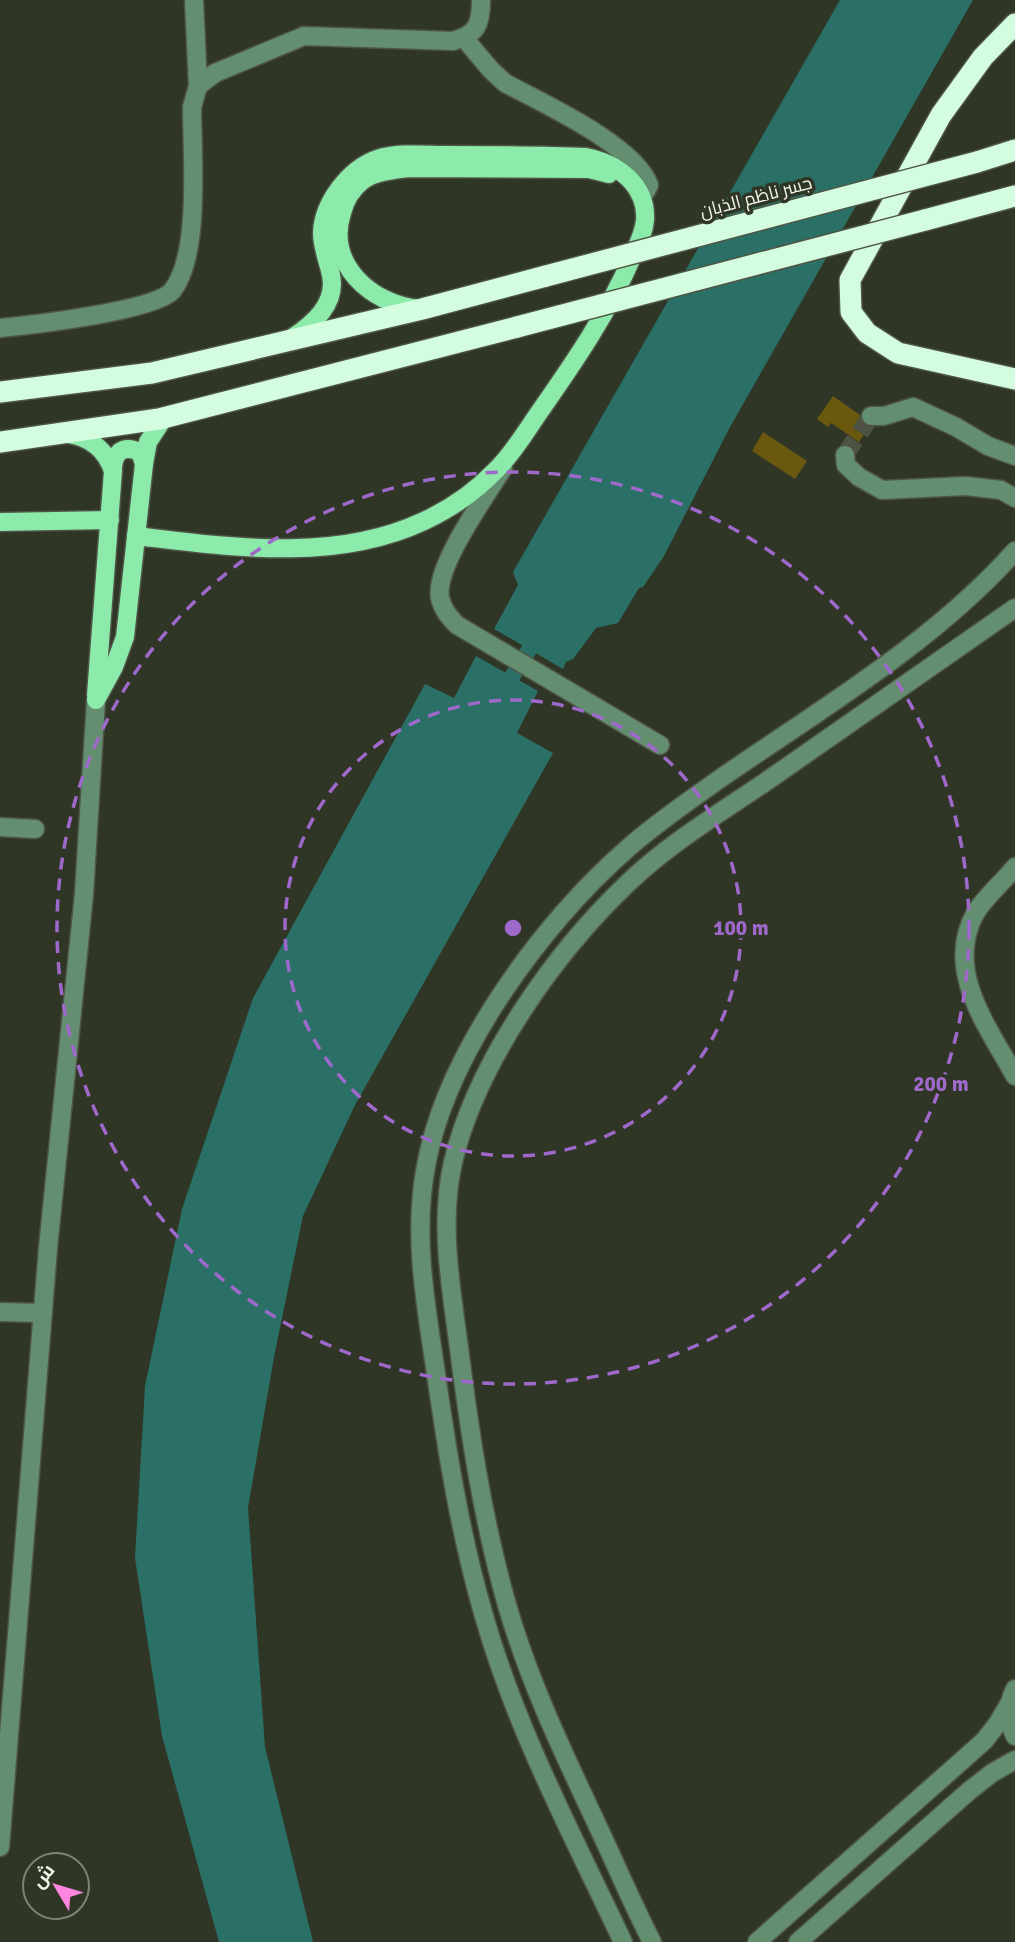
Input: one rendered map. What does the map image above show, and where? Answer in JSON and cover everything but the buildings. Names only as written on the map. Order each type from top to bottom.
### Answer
[{"type":"highway","points":[[1015,24],[984,57],[941,116],[850,280],[851,312],[867,332],[898,353],[1015,379]]},
{"type":"highway","name":"جسر ناظم الذبان","points":[[0,393],[152,373],[422,309],[1015,150]]},
{"type":"highway","points":[[0,442],[163,419],[1015,197]]},
{"type":"main road","points":[[136,536],[215,544],[325,547],[384,536],[425,521],[479,486],[510,456],[571,365],[622,280],[643,231],[645,219],[635,187],[617,168],[603,160],[586,157],[410,155],[377,159],[345,182],[325,215],[322,233],[332,278],[330,297],[321,315],[292,338]]},
{"type":"main road","points":[[422,309],[407,307],[374,294],[359,281],[340,252],[337,235],[344,206],[352,191],[363,180],[380,173],[409,168],[589,169],[635,187]]},
{"type":"main road","points":[[96,700],[114,667],[125,637],[144,464],[148,442],[163,419]]},
{"type":"main road","points":[[68,434],[90,440],[109,460],[113,471]]},
{"type":"main road","points":[[96,700],[113,461],[116,453],[123,449],[132,449],[140,452],[144,464]]},
{"type":"main road","points":[[0,522],[110,520]]},
{"type":"street","points":[[0,328],[151,304],[170,293],[184,272],[191,243],[192,107],[198,86],[194,0]]},
{"type":"street","points":[[198,86],[215,73],[304,36],[453,41],[464,38],[470,36],[480,22],[481,0]]},
{"type":"street","points":[[464,38],[505,83],[619,149],[646,176],[649,185],[646,191],[635,187]]},
{"type":"street","points":[[871,416],[884,416],[913,407],[988,446],[1015,456]]},
{"type":"street","points":[[845,455],[846,466],[882,490],[966,486],[1001,490],[1015,498]]},
{"type":"street","points":[[510,456],[450,556],[441,578],[439,596],[444,612],[457,625],[476,637],[660,746]]},
{"type":"street","points":[[624,1942],[535,1754],[484,1619],[464,1541],[447,1452],[424,1297],[419,1225],[426,1164],[441,1113],[461,1065],[489,1015],[551,926],[585,888],[628,848],[676,810],[908,647],[978,590],[1015,551]]},
{"type":"street","points":[[652,1942],[559,1744],[507,1607],[488,1528],[472,1442],[449,1269],[445,1217],[453,1166],[466,1117],[490,1067],[544,979],[575,939],[630,881],[697,829],[1015,608]]},
{"type":"street","points":[[0,1847],[43,1313],[83,894],[96,700]]},
{"type":"street","points":[[0,827],[35,829]]},
{"type":"street","points":[[1015,867],[976,912],[964,953],[965,974],[971,995],[1015,1076]]},
{"type":"street","points":[[0,1312],[43,1313]]},
{"type":"street","points":[[1012,1696],[1009,1720],[1015,1736]]},
{"type":"street","points":[[757,1942],[984,1741],[998,1723],[1012,1696]]},
{"type":"street","points":[[535,1754],[559,1744]]},
{"type":"street","points":[[797,1942],[969,1791],[1015,1760]]},
{"type":"water","points":[[840,0],[973,0],[730,427],[664,556],[643,587],[639,588],[618,623],[596,628],[563,669],[494,629],[518,585],[513,572]]},
{"type":"water","points":[[476,656],[538,691],[517,733],[553,753],[355,1105],[303,1216],[274,1357],[248,1508],[265,1747],[313,1942],[219,1942],[162,1736],[135,1558],[145,1386],[182,1209],[253,998],[425,684],[454,698]]},
{"type":"waterway","points":[[502,693],[540,632]]},
{"type":"tunnel","points":[[845,455],[871,416]]}]
